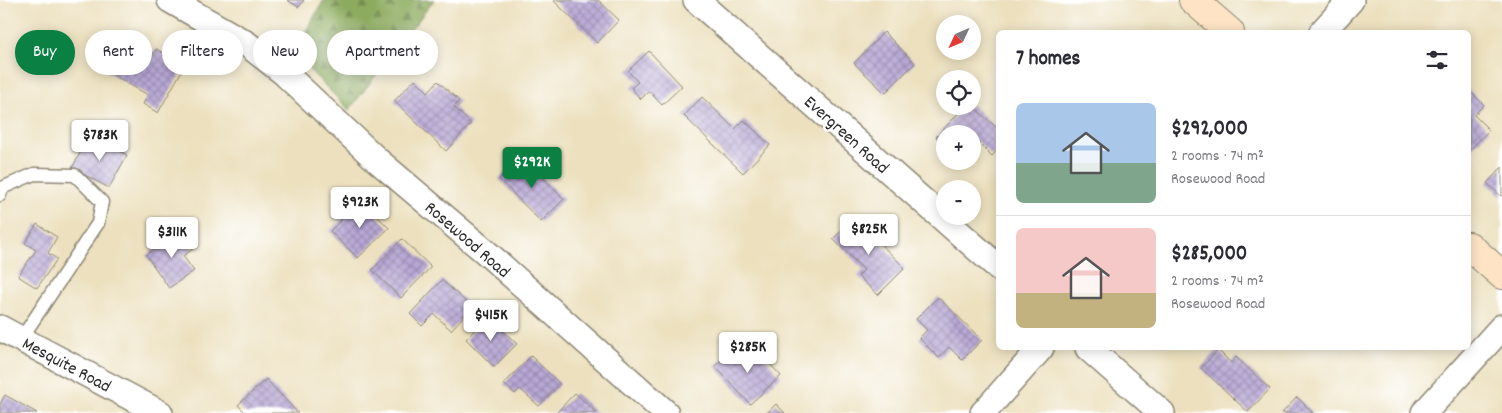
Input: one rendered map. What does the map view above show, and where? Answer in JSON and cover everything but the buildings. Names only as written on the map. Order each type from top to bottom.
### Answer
[{"type":"street","name":"Rosewood Road","points":[[170,0],[247,44],[284,73],[377,160],[488,254],[666,413]]},
{"type":"street","name":"Evergreen Road","points":[[696,0],[996,265]]},
{"type":"street","points":[[1193,0],[1228,30]]},
{"type":"street","points":[[1324,30],[1351,0]]},
{"type":"street","points":[[1471,248],[1502,275]]},
{"type":"street","points":[[1424,413],[1502,327]]},
{"type":"street","name":"Mesquite Road","points":[[10,334],[160,413]]},
{"type":"street","points":[[983,413],[1040,350]]},
{"type":"street","points":[[1090,350],[1162,413]]},
{"type":"lane","points":[[0,194],[2,188],[34,174],[75,175],[102,202],[98,224],[10,334]]},
{"type":"green space","points":[[324,0],[434,0],[411,30],[327,30],[327,75],[376,75],[349,110],[315,75],[317,75],[317,30],[306,30]]}]
